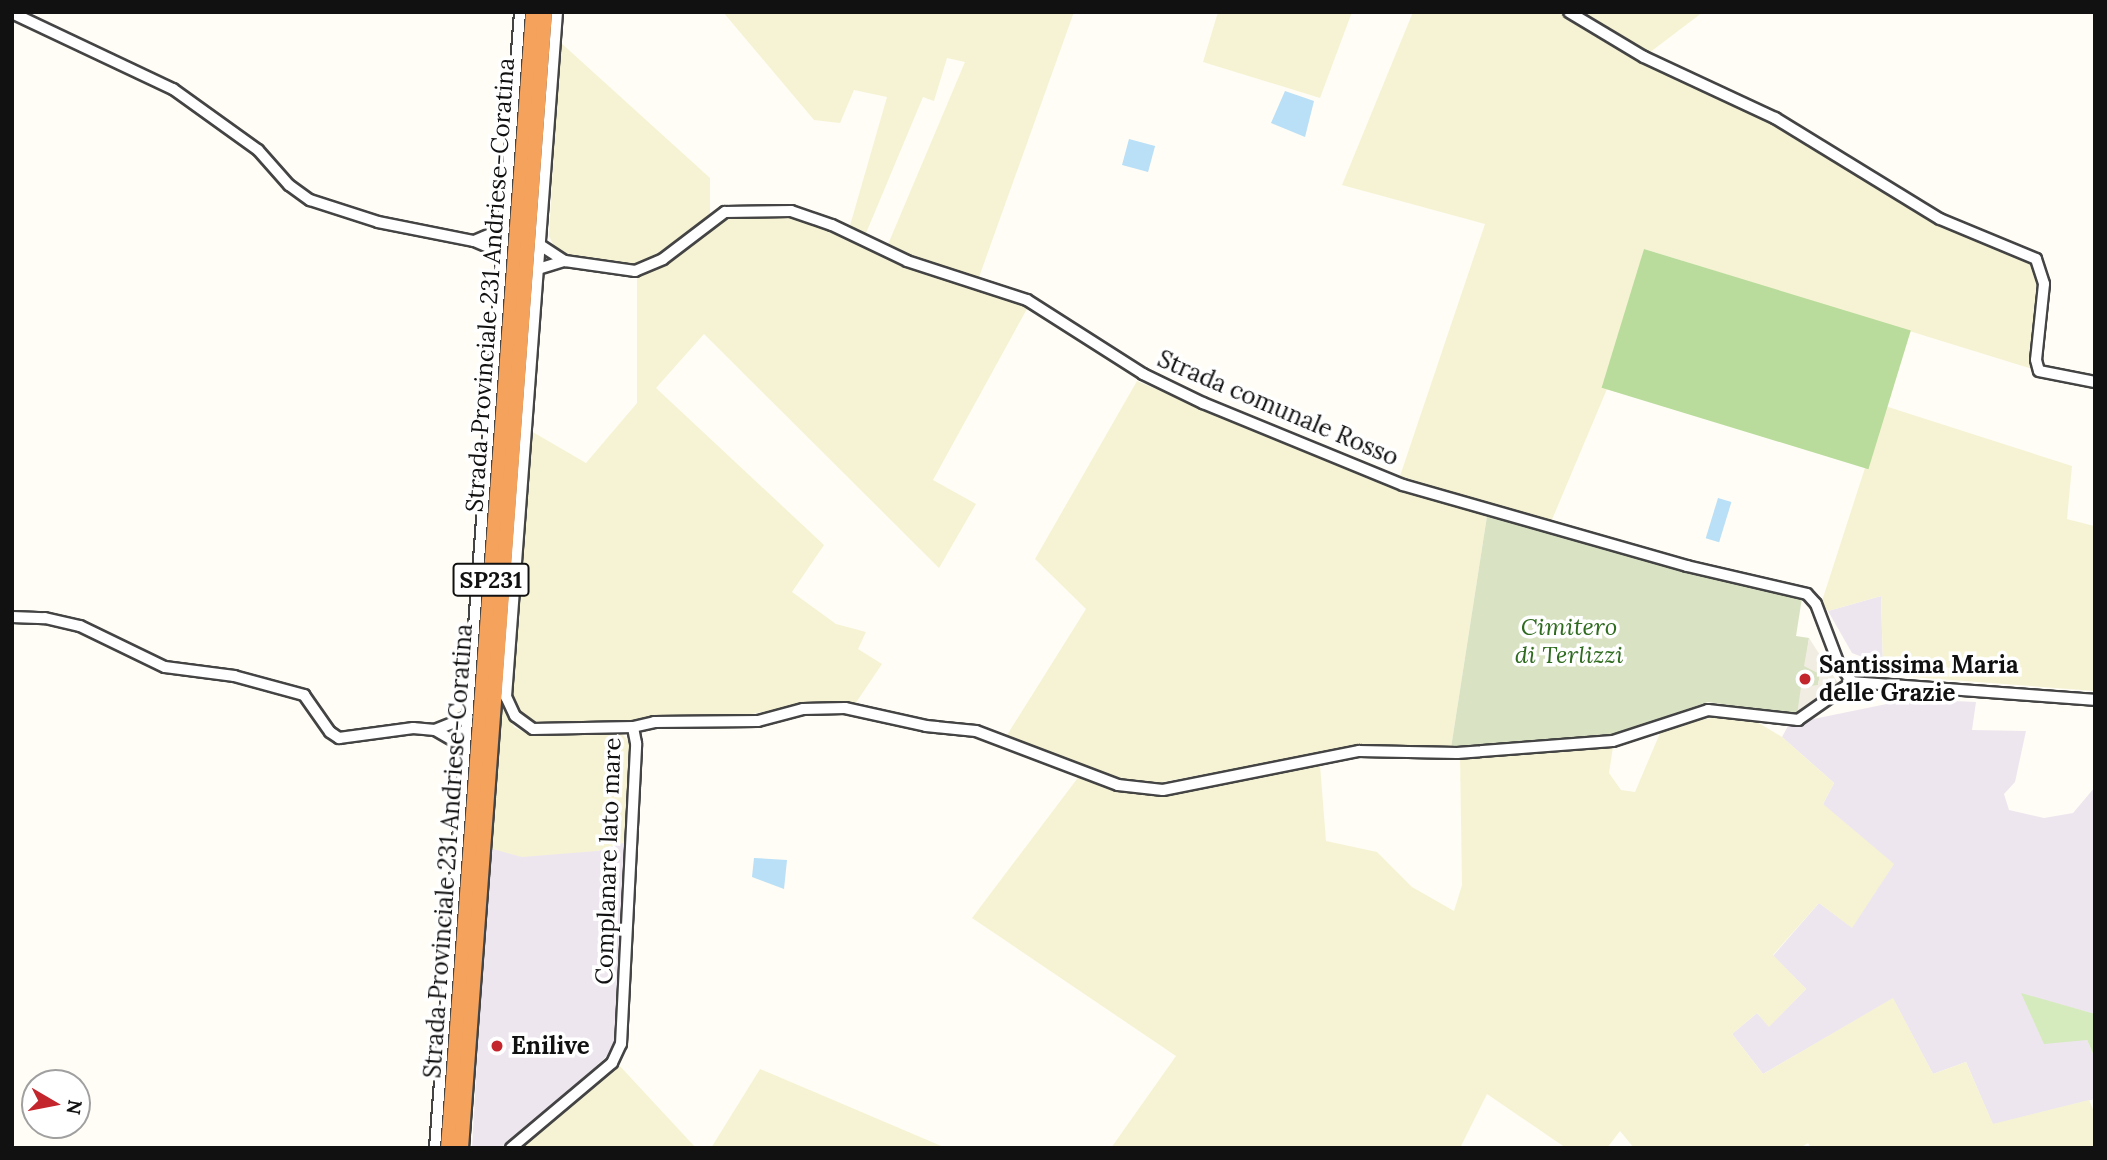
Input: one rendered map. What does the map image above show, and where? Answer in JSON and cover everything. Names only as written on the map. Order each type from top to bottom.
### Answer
[{"type":"highway","name":"Strada Provinciale 231 Andriese-Coratina","points":[[448,1148],[533,12]]},
{"type":"highway","name":"Strada Provinciale 231 Andriese-Coratina","points":[[461,1148],[545,12]]},
{"type":"street","points":[[436,1148],[520,12]]},
{"type":"street","name":"Complanare lato mare","points":[[511,1148],[612,1063],[621,1044],[634,727],[539,730],[516,718],[507,700],[558,12]]},
{"type":"street","points":[[1569,12],[1644,57],[1775,118],[1940,219],[2036,259],[2044,284],[2036,360],[2039,371],[2095,382]]},
{"type":"street","points":[[12,13],[173,89],[220,119],[310,201],[378,222],[474,241],[502,253]]},
{"type":"street","name":"Strada comunale Rosso","points":[[538,269],[565,261],[635,271],[663,259],[726,212],[791,211],[832,225],[907,261],[1027,300],[1143,374],[1203,404],[1403,485],[1687,566],[1807,594],[1816,604],[1838,663],[1853,682]]},
{"type":"street","points":[[474,241],[504,228]]},
{"type":"street","name":"Strada comunale Rosso","points":[[540,244],[565,261]]},
{"type":"street","points":[[12,617],[70,623],[173,669],[234,676],[304,695],[330,732],[339,738],[397,729],[435,730],[467,717]]},
{"type":"street","points":[[634,727],[653,722],[758,720],[803,709],[845,708],[993,735],[1118,785],[1150,790],[1359,751],[1457,753],[1612,741],[1708,710],[1788,720],[1804,717],[1853,682],[2095,700]]},
{"type":"street","points":[[435,730],[465,747]]},
{"type":"shaded area","points":[[723,12],[1074,12],[978,280],[886,249],[965,62],[947,58],[934,101],[923,97],[864,238],[849,229],[887,97],[854,90],[840,123],[814,120]]},
{"type":"shaded area","points":[[1218,12],[1352,12],[1320,98],[1203,62]]},
{"type":"shaded area","points":[[1413,12],[1703,12],[1645,56],[1775,118],[1866,176],[2042,267],[2039,371],[1644,249],[1607,389],[1551,522],[1400,476],[1485,224],[1342,185]]},
{"type":"shaded area","points":[[560,42],[710,178],[710,218],[647,260],[625,267],[566,256],[555,248],[549,236]]},
{"type":"shaded area","points":[[789,215],[857,241],[890,261],[1028,307],[933,480],[976,504],[939,568],[704,334],[656,388],[824,545],[792,592],[836,624],[866,632],[858,649],[882,664],[855,704],[787,707],[741,716],[539,726],[516,710],[511,691],[531,431],[586,463],[637,403],[637,274],[653,269],[733,216]]},
{"type":"shaded area","points":[[1137,381],[1368,479],[1487,516],[1451,748],[1363,746],[1145,785],[1112,779],[1007,735],[1086,609],[1035,559]]},
{"type":"shaded area","points":[[1885,406],[2072,466],[2067,519],[2094,526],[2095,691],[1912,677],[1883,665],[1881,596],[1828,611],[1821,604]]},
{"type":"shaded area","points":[[1881,596],[1883,665],[1852,653],[1828,611]]},
{"type":"shaded area","points":[[1809,638],[1838,683],[1797,715],[1801,687],[1818,685],[1820,674],[1804,666]]},
{"type":"shaded area","points":[[1911,699],[1976,702],[1972,730],[2026,731],[2015,782],[2004,794],[2009,810],[2044,818],[2073,813],[2095,787],[2095,1014],[2022,994],[2087,1040],[2095,1058],[2095,1099],[1993,1125],[1966,1062],[1933,1074],[1893,999],[1763,1074],[1732,1034],[1757,1013],[1769,1026],[1806,989],[1773,956],[1819,903],[1852,927],[1823,804],[1834,783],[1782,737],[1789,724]]},
{"type":"shaded area","points":[[502,700],[514,727],[531,736],[611,733],[623,735],[631,744],[625,842],[597,851],[522,857],[489,848]]},
{"type":"shaded area","points":[[1724,716],[1747,716],[1782,737],[1834,783],[1823,804],[1894,864],[1852,928],[1819,903],[1773,955],[1806,989],[1769,1027],[1757,1013],[1732,1034],[1763,1074],[1893,998],[1933,1074],[1966,1062],[1993,1124],[2089,1100],[2095,1114],[2095,1148],[1811,1148],[1808,1143],[1800,1148],[1634,1148],[1620,1131],[1607,1148],[1566,1148],[1487,1094],[1460,1148],[1111,1148],[1176,1056],[972,918],[1083,771],[1118,785],[1163,790],[1320,765],[1326,841],[1377,852],[1412,887],[1454,911],[1462,885],[1460,756],[1613,747],[1609,773],[1621,790],[1635,792],[1663,726]]},
{"type":"shaded area","points":[[625,842],[619,1033],[614,1050],[504,1148],[472,1148],[489,848],[597,851]]},
{"type":"shaded area","points":[[618,1064],[696,1148],[522,1148]]},
{"type":"shaded area","points":[[760,1069],[812,1091],[946,1148],[711,1148]]},
{"type":"green space","points":[[1644,249],[1911,331],[1868,469],[1602,388]]},
{"type":"green space","name":"Cimitero di Terlizzi","points":[[1487,516],[1802,598],[1796,636],[1809,638],[1805,666],[1820,674],[1818,685],[1797,715],[1708,702],[1607,736],[1451,748]]},
{"type":"green space","points":[[2021,993],[2095,1014],[2095,1058],[2087,1040],[2044,1044]]},
{"type":"water","points":[[1285,91],[1314,101],[1305,137],[1271,123]]},
{"type":"water","points":[[1129,139],[1155,146],[1148,172],[1122,165]]},
{"type":"water","points":[[1718,498],[1731,502],[1719,542],[1706,538]]},
{"type":"water","points":[[754,858],[787,860],[784,889],[752,877]]},
{"type":"place","name":"Santissima Maria delle Grazie","points":[[1805,679]]},
{"type":"place","name":"Enilive","points":[[497,1046]]}]
